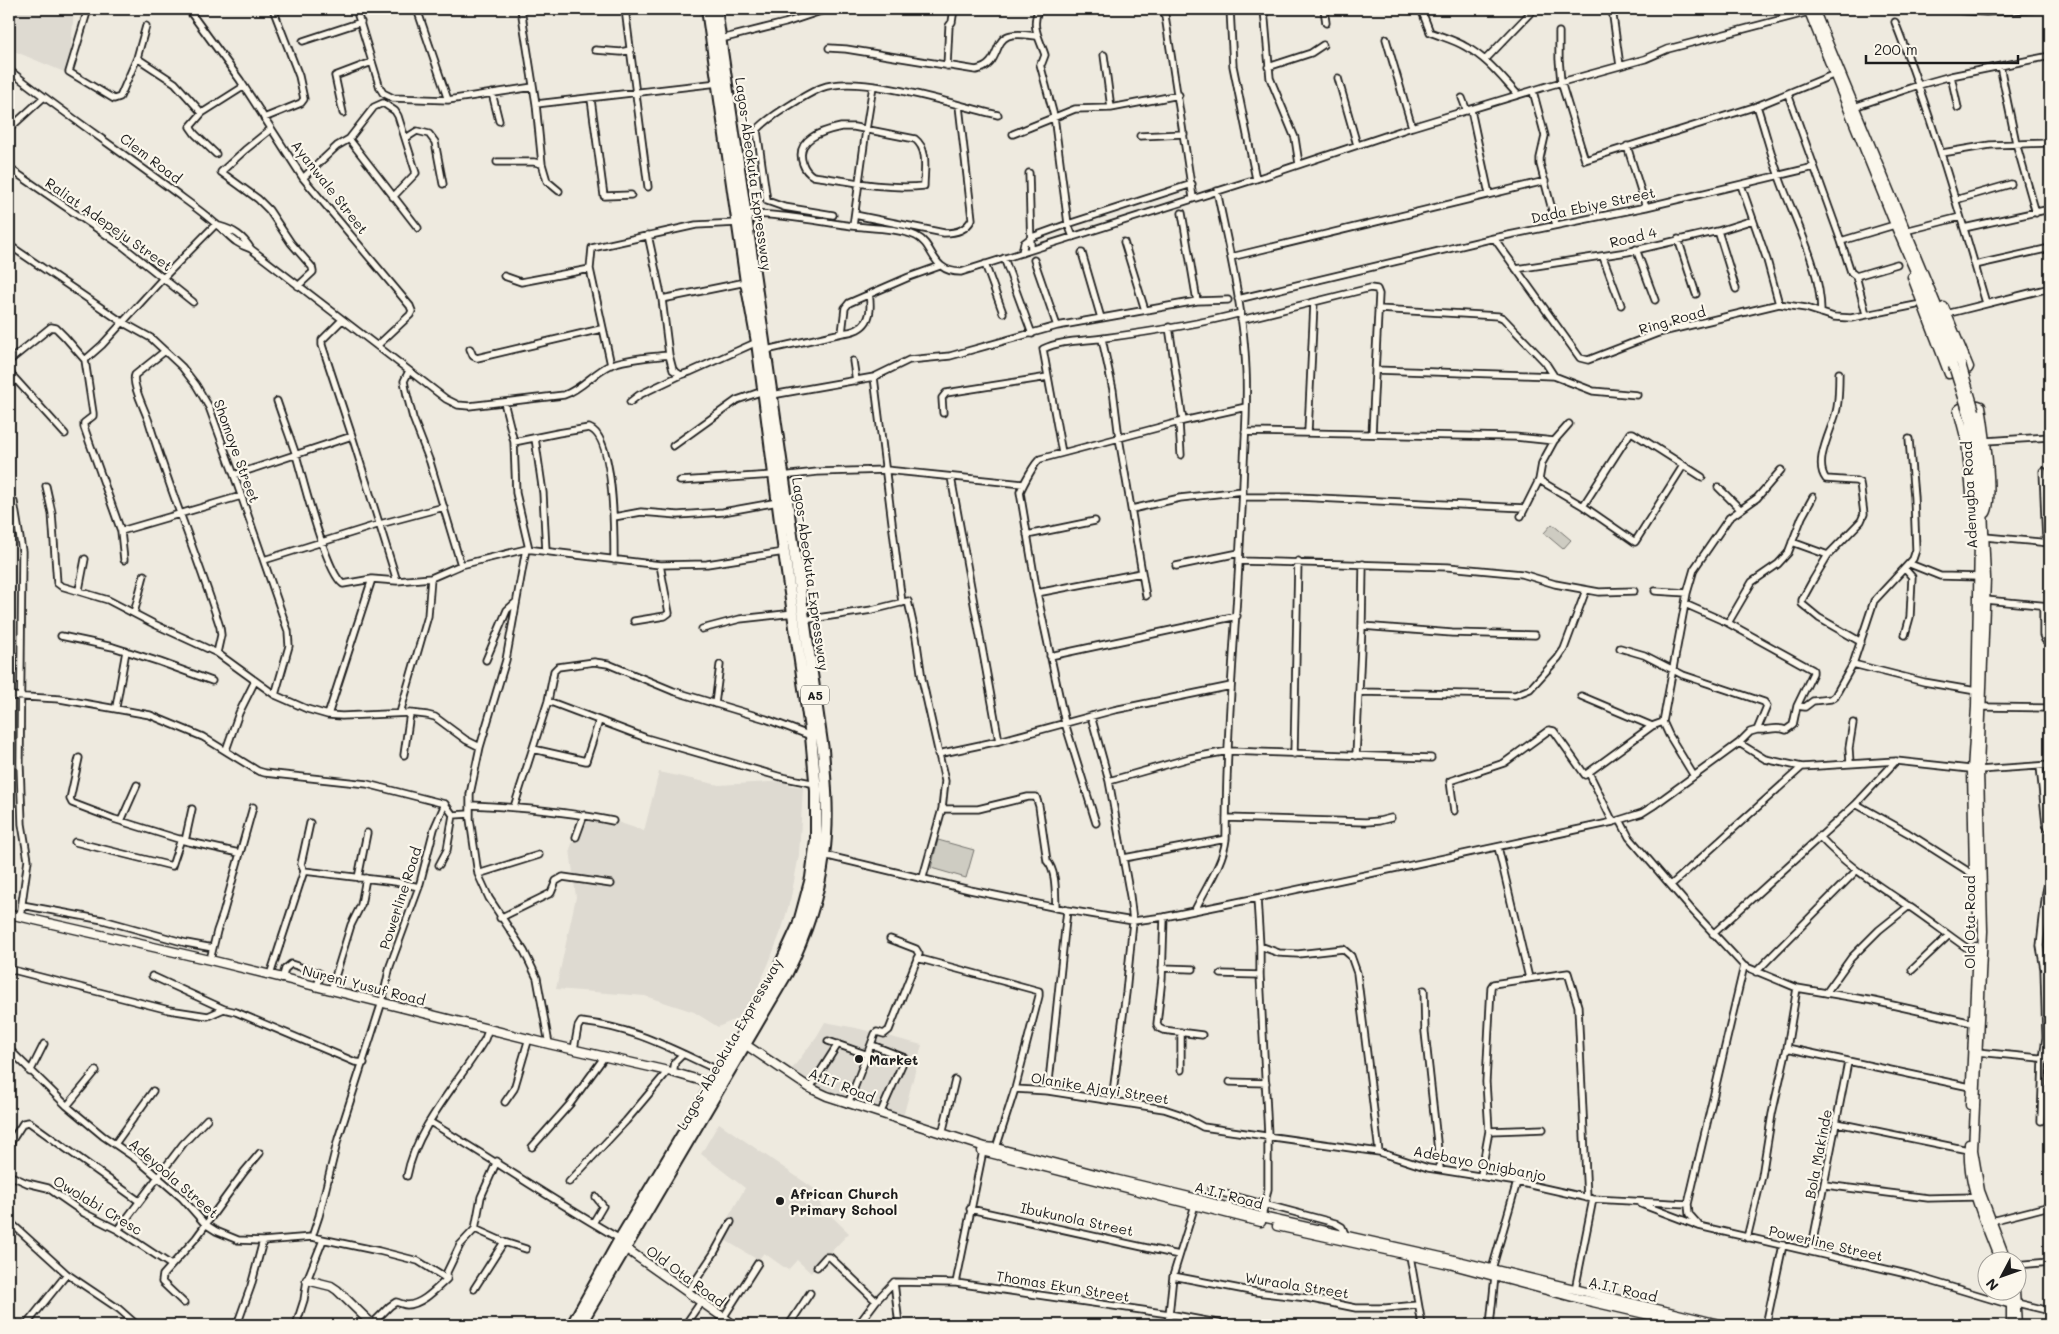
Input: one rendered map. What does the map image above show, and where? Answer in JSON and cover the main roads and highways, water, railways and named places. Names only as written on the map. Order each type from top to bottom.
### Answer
[{"type":"highway","name":"Lagos-Abeokuta Expressway","points":[[572,1325],[745,1047],[793,962],[805,932],[824,855],[826,809],[823,750],[778,475],[767,393],[746,282],[707,9]]},
{"type":"highway","name":"Lagos-Abeokuta Expressway","points":[[716,9],[766,350],[767,393]]},
{"type":"highway","name":"Lagos-Abeokuta Expressway","points":[[580,1325],[622,1243],[720,1070],[768,992],[798,926],[806,900],[814,858],[816,784],[811,736],[784,552],[778,502],[778,475]]},
{"type":"place","name":"Market","points":[[859,1059]]},
{"type":"place","name":"African Church Primary School","points":[[780,1201]]}]
